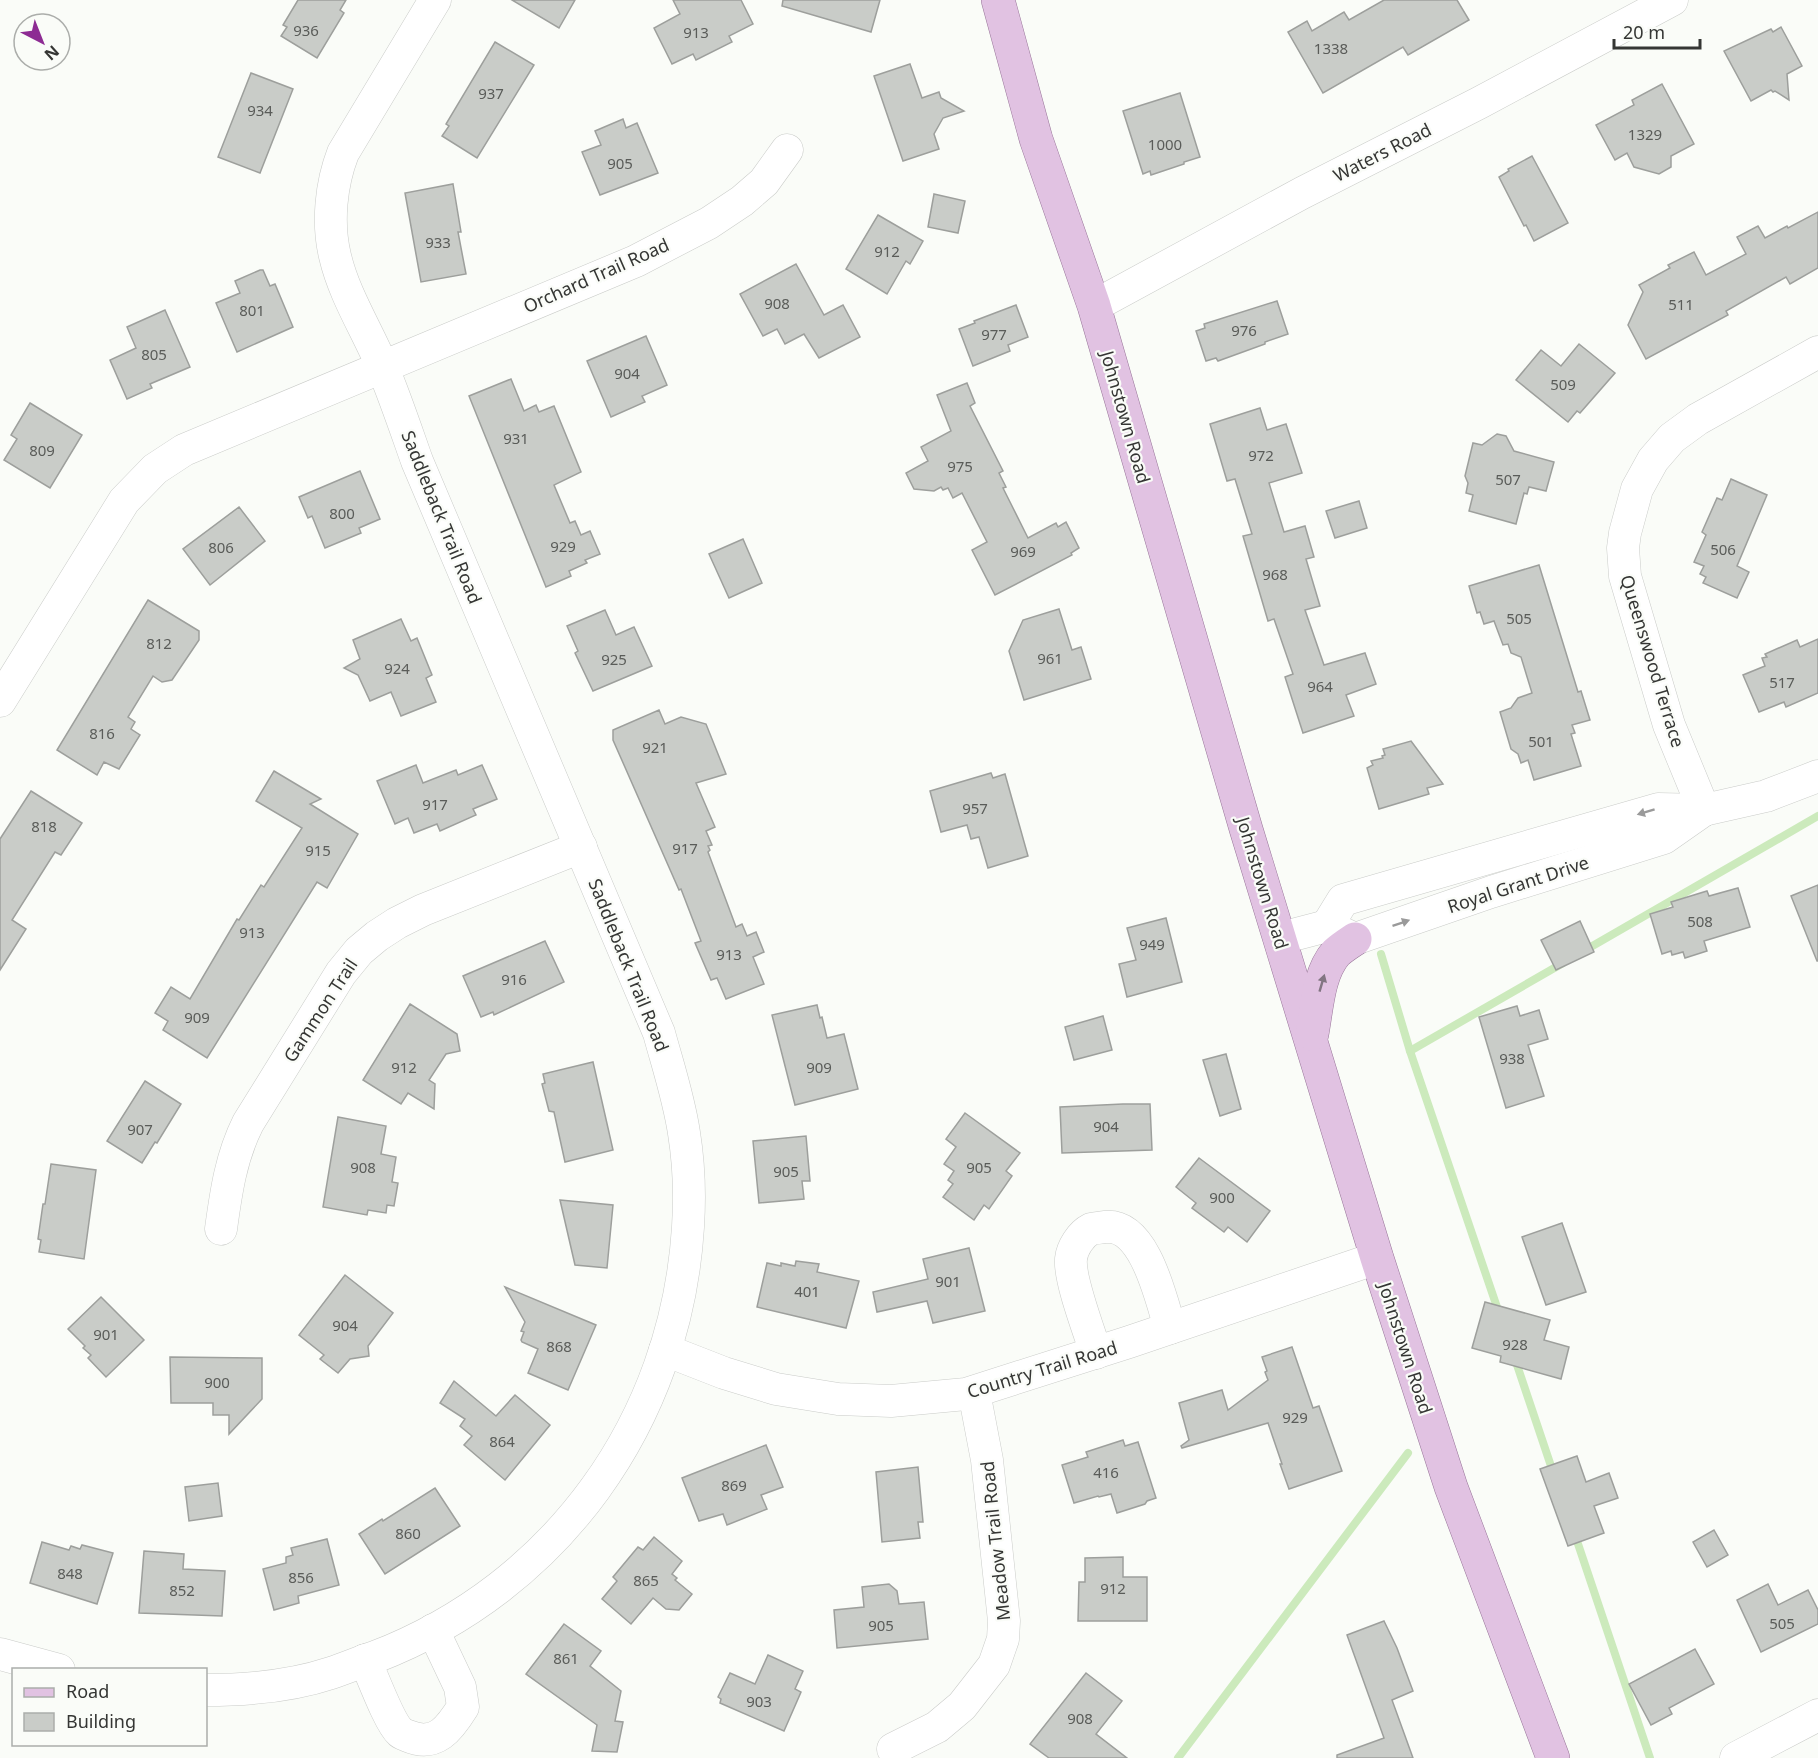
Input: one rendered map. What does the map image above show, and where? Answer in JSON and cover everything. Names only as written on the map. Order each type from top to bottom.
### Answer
[{"type":"main road","name":"Johnstown Road","points":[[998,0],[1036,139],[1094,306],[1246,829],[1377,1258],[1451,1487],[1553,1758]]},
{"type":"main road","points":[[1311,1039],[1321,984],[1336,953],[1341,932]]},
{"type":"street","name":"Saddleback Trail Road","points":[[207,1690],[279,1685],[329,1674],[401,1647],[462,1615],[487,1598],[527,1565],[597,1488],[628,1438],[651,1391],[676,1317],[688,1227],[689,1181],[684,1132],[659,1033],[417,461],[382,366],[335,256],[330,219],[338,166],[343,153],[435,0]]},
{"type":"street","name":"Waters Road","points":[[1094,306],[1302,193],[1479,103],[1672,0]]},
{"type":"street","name":"Orchard Trail Road","points":[[382,366],[636,261],[710,223],[764,182],[787,150]]},
{"type":"street","name":"Queenswood Terrace","points":[[1704,810],[1669,725],[1625,576],[1623,548],[1625,533],[1637,489],[1653,460],[1672,438],[1698,419],[1818,352]]},
{"type":"street","points":[[0,700],[124,501],[155,469],[184,450],[382,366]]},
{"type":"street","name":"Royal Grant Drive","points":[[1281,938],[1341,932],[1491,892],[1664,838],[1704,810],[1767,796],[1818,776]]},
{"type":"street","name":"Gammon Trail","points":[[221,1229],[228,1181],[238,1144],[248,1123],[341,973],[359,951],[387,929],[423,910],[580,847]]},
{"type":"street","points":[[1096,1353],[1074,1282],[1071,1258],[1080,1238],[1092,1229],[1111,1227],[1127,1232],[1141,1250],[1155,1280],[1170,1328]]},
{"type":"street","name":"Country Trail Road","points":[[665,1350],[724,1373],[776,1389],[838,1399],[891,1401],[966,1394],[1096,1353],[1377,1258]]},
{"type":"street","name":"Meadow Trail Road","points":[[893,1749],[937,1727],[962,1706],[994,1665],[1003,1639],[1004,1621],[987,1460],[974,1392]]},
{"type":"street","points":[[366,1660],[385,1707],[400,1732],[418,1740],[437,1738],[452,1725],[463,1707],[460,1688],[433,1630]]},
{"type":"street","points":[[0,1654],[52,1668]]},
{"type":"street","points":[[1736,1758],[1818,1715]]},
{"type":"building","points":[[298,0],[346,0],[340,10],[344,13],[317,58],[281,36],[287,27],[283,25]]},
{"type":"building","points":[[512,0],[575,0],[559,28]]},
{"type":"building","points":[[673,0],[741,0],[753,24],[729,36],[732,42],[696,60],[693,54],[672,64],[654,28],[680,14]]},
{"type":"building","points":[[783,0],[880,0],[871,32],[782,6]]},
{"type":"building","points":[[1384,0],[1457,0],[1469,20],[1408,55],[1403,47],[1323,93],[1288,32],[1307,21],[1312,31],[1344,12],[1349,20]]},
{"type":"building","points":[[1781,27],[1802,66],[1787,74],[1789,100],[1771,90],[1751,101],[1724,51],[1771,29],[1773,32]]},
{"type":"building","points":[[495,42],[534,65],[477,158],[442,136],[449,126],[446,124]]},
{"type":"building","points":[[910,64],[922,98],[939,92],[941,98],[964,111],[943,118],[934,134],[939,149],[903,161],[874,76]]},
{"type":"building","points":[[251,73],[293,89],[260,173],[218,157]]},
{"type":"building","points":[[1662,84],[1694,144],[1671,156],[1671,167],[1659,174],[1634,167],[1627,153],[1615,160],[1596,125],[1634,105],[1632,100]]},
{"type":"building","points":[[1180,93],[1200,157],[1151,175],[1150,171],[1143,174],[1123,111]]},
{"type":"building","points":[[623,119],[626,128],[637,123],[658,173],[600,195],[582,152],[601,145],[595,131]]},
{"type":"building","points":[[1532,156],[1568,223],[1534,241],[1499,177],[1509,171],[1508,169]]},
{"type":"building","points":[[453,184],[461,232],[458,232],[466,274],[421,282],[405,193]]},
{"type":"building","points":[[934,194],[965,201],[958,233],[928,227]]},
{"type":"building","points":[[1818,212],[1818,268],[1790,284],[1786,277],[1726,311],[1728,315],[1646,359],[1628,325],[1643,292],[1639,285],[1670,268],[1668,265],[1694,252],[1706,275],[1746,254],[1737,237],[1758,226],[1765,238]]},
{"type":"building","points":[[878,215],[923,241],[910,264],[906,261],[887,294],[846,269]]},
{"type":"building","points":[[796,264],[824,315],[843,305],[860,337],[819,358],[804,334],[785,344],[777,329],[763,336],[740,294]]},
{"type":"building","points":[[263,270],[270,286],[275,284],[293,327],[237,352],[216,303],[240,293],[235,281]]},
{"type":"building","points":[[1277,301],[1288,334],[1218,361],[1216,358],[1206,361],[1196,331],[1205,328],[1204,324]]},
{"type":"building","points":[[1016,305],[1028,337],[1008,345],[1010,351],[973,366],[959,329]]},
{"type":"building","points":[[165,310],[190,367],[150,384],[152,388],[127,399],[110,360],[136,348],[127,327]]},
{"type":"building","points":[[646,336],[667,385],[642,396],[645,402],[611,417],[587,361]]},
{"type":"building","points":[[1579,344],[1615,373],[1580,413],[1577,411],[1568,422],[1516,380],[1541,350],[1561,366]]},
{"type":"building","points":[[511,379],[524,411],[536,405],[539,412],[554,406],[581,472],[554,485],[570,523],[575,521],[581,535],[590,531],[600,554],[585,560],[587,563],[569,571],[571,576],[546,587],[469,396]]},
{"type":"building","points":[[967,383],[975,403],[970,406],[1003,471],[999,473],[1006,487],[1003,488],[1028,538],[1056,523],[1058,527],[1066,522],[1079,548],[1071,553],[1072,555],[995,595],[972,550],[987,542],[962,493],[953,498],[948,488],[943,490],[941,487],[934,491],[914,489],[906,473],[928,461],[921,447],[951,431],[937,395]]},
{"type":"building","points":[[30,403],[82,435],[50,488],[4,460],[17,439],[11,435]]},
{"type":"building","points":[[1260,408],[1267,430],[1286,424],[1302,473],[1269,483],[1284,532],[1305,526],[1314,557],[1306,559],[1320,606],[1305,610],[1324,665],[1365,653],[1376,684],[1346,695],[1354,716],[1303,733],[1285,677],[1293,674],[1274,619],[1268,621],[1243,536],[1252,534],[1235,479],[1227,481],[1210,424]]},
{"type":"building","points":[[1497,434],[1506,436],[1514,451],[1554,462],[1546,491],[1529,487],[1527,494],[1524,493],[1516,524],[1469,511],[1473,495],[1466,493],[1468,483],[1465,476],[1473,443],[1482,445]]},
{"type":"building","points":[[360,471],[380,519],[359,528],[361,533],[325,548],[312,516],[308,518],[299,497]]},
{"type":"building","points":[[1731,479],[1767,495],[1737,566],[1749,572],[1737,598],[1703,583],[1706,577],[1700,574],[1704,566],[1694,562],[1706,535],[1702,532],[1717,498],[1722,500]]},
{"type":"building","points":[[1359,501],[1367,528],[1335,538],[1326,511]]},
{"type":"building","points":[[239,507],[265,541],[210,585],[183,549]]},
{"type":"building","points":[[743,539],[762,583],[729,598],[709,554]]},
{"type":"building","points":[[1539,565],[1578,692],[1581,691],[1590,720],[1572,725],[1575,733],[1571,734],[1581,766],[1534,780],[1528,760],[1521,763],[1518,754],[1511,749],[1500,712],[1511,708],[1518,698],[1532,693],[1521,657],[1511,653],[1508,644],[1503,645],[1494,621],[1484,624],[1480,612],[1477,613],[1469,586]]},
{"type":"building","points":[[148,600],[199,631],[199,640],[172,680],[162,682],[153,676],[128,717],[135,722],[131,729],[140,735],[119,769],[104,762],[97,775],[57,750]]},
{"type":"building","points":[[1059,609],[1072,650],[1081,647],[1091,679],[1024,700],[1009,651],[1023,620]]},
{"type":"building","points":[[605,610],[616,635],[634,627],[652,666],[593,691],[575,653],[578,651],[567,626]]},
{"type":"building","points":[[401,619],[411,641],[417,638],[432,675],[426,678],[436,702],[401,716],[391,692],[370,701],[358,675],[344,668],[360,659],[353,640]]},
{"type":"building","points":[[1818,639],[1818,693],[1786,707],[1784,702],[1759,712],[1743,675],[1765,666],[1762,658],[1767,657],[1765,654],[1797,640],[1800,647]]},
{"type":"building","points":[[659,710],[665,724],[681,717],[706,724],[726,774],[696,783],[715,827],[706,831],[712,845],[708,846],[710,850],[708,852],[736,927],[742,924],[747,936],[756,932],[764,952],[753,957],[764,984],[726,999],[717,978],[711,980],[695,943],[701,941],[681,889],[679,890],[613,740],[613,730]]},
{"type":"building","points":[[1411,741],[1443,784],[1427,788],[1429,794],[1379,809],[1367,768],[1373,765],[1371,761],[1383,758],[1382,756],[1385,755],[1383,749]]},
{"type":"building","points":[[416,765],[423,783],[456,770],[458,775],[482,765],[497,799],[473,809],[476,815],[440,831],[437,824],[414,833],[408,818],[395,824],[377,781]]},
{"type":"building","points":[[274,771],[321,799],[310,804],[358,834],[327,888],[317,882],[207,1058],[163,1030],[168,1021],[155,1013],[171,987],[190,999],[237,919],[239,920],[261,885],[264,887],[302,828],[256,801]]},
{"type":"building","points":[[991,773],[993,778],[1005,774],[1028,856],[988,868],[979,837],[971,839],[967,825],[941,832],[930,791]]},
{"type":"building","points":[[31,791],[82,823],[61,855],[55,852],[12,920],[26,929],[0,970],[0,839]]},
{"type":"building","points":[[1818,885],[1818,961],[1817,961],[1791,896]]},
{"type":"building","points":[[1738,888],[1750,927],[1704,941],[1707,951],[1685,958],[1683,952],[1672,955],[1671,951],[1662,954],[1650,914],[1673,907],[1671,902],[1707,891],[1709,896]]},
{"type":"building","points":[[1166,918],[1182,982],[1127,997],[1119,964],[1136,960],[1127,928]]},
{"type":"building","points":[[1580,921],[1594,952],[1556,970],[1541,940]]},
{"type":"building","points":[[545,941],[564,982],[494,1015],[493,1012],[481,1017],[463,976]]},
{"type":"building","points":[[410,1004],[457,1034],[460,1051],[446,1054],[429,1080],[435,1084],[434,1109],[408,1093],[401,1104],[363,1080]]},
{"type":"building","points":[[817,1005],[827,1038],[844,1034],[858,1089],[795,1105],[772,1015]]},
{"type":"building","points":[[1517,1006],[1520,1016],[1539,1010],[1548,1039],[1528,1045],[1544,1096],[1506,1108],[1479,1017]]},
{"type":"building","points":[[1103,1016],[1112,1050],[1074,1060],[1065,1027]]},
{"type":"building","points":[[1226,1054],[1241,1109],[1220,1116],[1203,1060]]},
{"type":"building","points":[[593,1062],[613,1150],[565,1162],[554,1112],[549,1111],[542,1084],[545,1083],[543,1074]]},
{"type":"building","points":[[145,1081],[181,1104],[142,1163],[107,1141]]},
{"type":"building","points":[[1150,1104],[1152,1150],[1062,1153],[1060,1107]]},
{"type":"building","points":[[965,1113],[1020,1153],[1006,1171],[1012,1176],[989,1209],[984,1205],[974,1220],[943,1197],[953,1184],[948,1180],[954,1171],[944,1164],[956,1147],[946,1139]]},
{"type":"building","points":[[338,1117],[386,1126],[381,1154],[396,1157],[392,1182],[398,1183],[394,1206],[387,1205],[386,1213],[368,1210],[367,1215],[323,1207]]},
{"type":"building","points":[[806,1136],[810,1181],[802,1181],[804,1199],[759,1203],[753,1141]]},
{"type":"building","points":[[1199,1158],[1270,1211],[1247,1242],[1228,1227],[1224,1232],[1192,1208],[1196,1203],[1176,1187]]},
{"type":"building","points":[[51,1164],[96,1170],[84,1259],[39,1252],[41,1240],[38,1239]]},
{"type":"building","points":[[560,1200],[613,1205],[607,1268],[575,1265]]},
{"type":"building","points":[[1562,1223],[1586,1292],[1546,1305],[1522,1237]]},
{"type":"building","points":[[969,1248],[985,1311],[933,1323],[927,1301],[877,1312],[873,1292],[928,1279],[923,1259]]},
{"type":"building","points":[[796,1261],[819,1264],[817,1272],[859,1281],[846,1328],[757,1307],[767,1263],[795,1266]]},
{"type":"building","points":[[345,1275],[393,1313],[368,1346],[369,1356],[350,1359],[338,1373],[320,1359],[324,1355],[299,1335]]},
{"type":"building","points":[[505,1287],[596,1325],[568,1390],[528,1373],[538,1349],[522,1342],[524,1332],[521,1331],[525,1322]]},
{"type":"building","points":[[101,1297],[144,1340],[106,1377],[88,1358],[91,1355],[83,1348],[85,1346],[68,1329]]},
{"type":"building","points":[[1485,1302],[1550,1320],[1544,1340],[1569,1347],[1561,1379],[1500,1362],[1501,1356],[1472,1348]]},
{"type":"building","points":[[1292,1347],[1313,1408],[1319,1406],[1342,1471],[1289,1489],[1268,1423],[1182,1448],[1181,1446],[1189,1440],[1179,1403],[1222,1390],[1228,1410],[1268,1380],[1262,1357]]},
{"type":"building","points":[[170,1357],[262,1358],[262,1399],[229,1434],[229,1415],[213,1415],[213,1403],[171,1403]]},
{"type":"building","points":[[454,1381],[496,1416],[515,1395],[550,1425],[505,1480],[464,1445],[472,1436],[460,1426],[465,1419],[440,1403]]},
{"type":"building","points":[[1123,1440],[1125,1446],[1138,1442],[1156,1498],[1117,1513],[1111,1494],[1074,1503],[1062,1465],[1088,1457],[1086,1452]]},
{"type":"building","points":[[766,1445],[783,1487],[761,1495],[767,1509],[727,1525],[723,1514],[699,1521],[682,1478]]},
{"type":"building","points":[[1577,1456],[1586,1482],[1609,1473],[1618,1498],[1594,1506],[1604,1533],[1568,1546],[1540,1469]]},
{"type":"building","points":[[918,1467],[923,1522],[918,1522],[920,1538],[882,1542],[876,1472]]},
{"type":"building","points":[[218,1483],[222,1516],[189,1521],[185,1487]]},
{"type":"building","points":[[435,1488],[460,1526],[385,1574],[359,1534]]},
{"type":"building","points":[[1714,1530],[1728,1555],[1707,1567],[1693,1542]]},
{"type":"building","points":[[654,1537],[682,1561],[672,1574],[677,1578],[675,1580],[692,1594],[679,1610],[666,1609],[653,1598],[631,1624],[602,1599],[617,1581],[613,1577],[638,1547],[643,1550]]},
{"type":"building","points":[[327,1539],[339,1585],[298,1596],[299,1603],[274,1610],[263,1569],[286,1563],[286,1557],[293,1555],[291,1548]]},
{"type":"building","points":[[42,1542],[69,1550],[71,1546],[80,1549],[82,1545],[113,1553],[97,1604],[30,1583]]},
{"type":"building","points":[[144,1551],[184,1554],[183,1569],[225,1571],[222,1616],[139,1613]]},
{"type":"building","points":[[1123,1557],[1123,1577],[1147,1577],[1147,1621],[1078,1621],[1079,1582],[1085,1582],[1085,1558]]},
{"type":"building","points":[[889,1584],[897,1591],[899,1604],[924,1602],[928,1639],[837,1648],[834,1610],[864,1607],[862,1587]]},
{"type":"building","points":[[1768,1584],[1778,1605],[1808,1590],[1818,1610],[1818,1624],[1761,1652],[1737,1600]]},
{"type":"building","points":[[1384,1621],[1413,1691],[1392,1700],[1413,1758],[1337,1758],[1337,1755],[1384,1738],[1347,1635]]},
{"type":"building","points":[[564,1624],[601,1651],[590,1666],[621,1691],[615,1721],[623,1722],[617,1752],[592,1751],[597,1725],[526,1674]]},
{"type":"building","points":[[1695,1649],[1714,1684],[1669,1708],[1672,1714],[1651,1725],[1629,1684]]},
{"type":"building","points":[[768,1655],[803,1671],[795,1689],[801,1692],[784,1731],[720,1703],[721,1699],[718,1697],[730,1673],[755,1684]]},
{"type":"building","points":[[1086,1673],[1122,1701],[1096,1734],[1127,1758],[1049,1758],[1030,1744]]},
{"type":"waterway","points":[[1582,952],[1818,816]]},
{"type":"waterway","points":[[1381,954],[1410,1051],[1500,1316]]},
{"type":"waterway","points":[[1410,1051],[1563,963]]},
{"type":"waterway","points":[[1514,1356],[1554,1475]]},
{"type":"waterway","points":[[1178,1758],[1408,1453]]},
{"type":"waterway","points":[[1574,1532],[1650,1758]]}]
